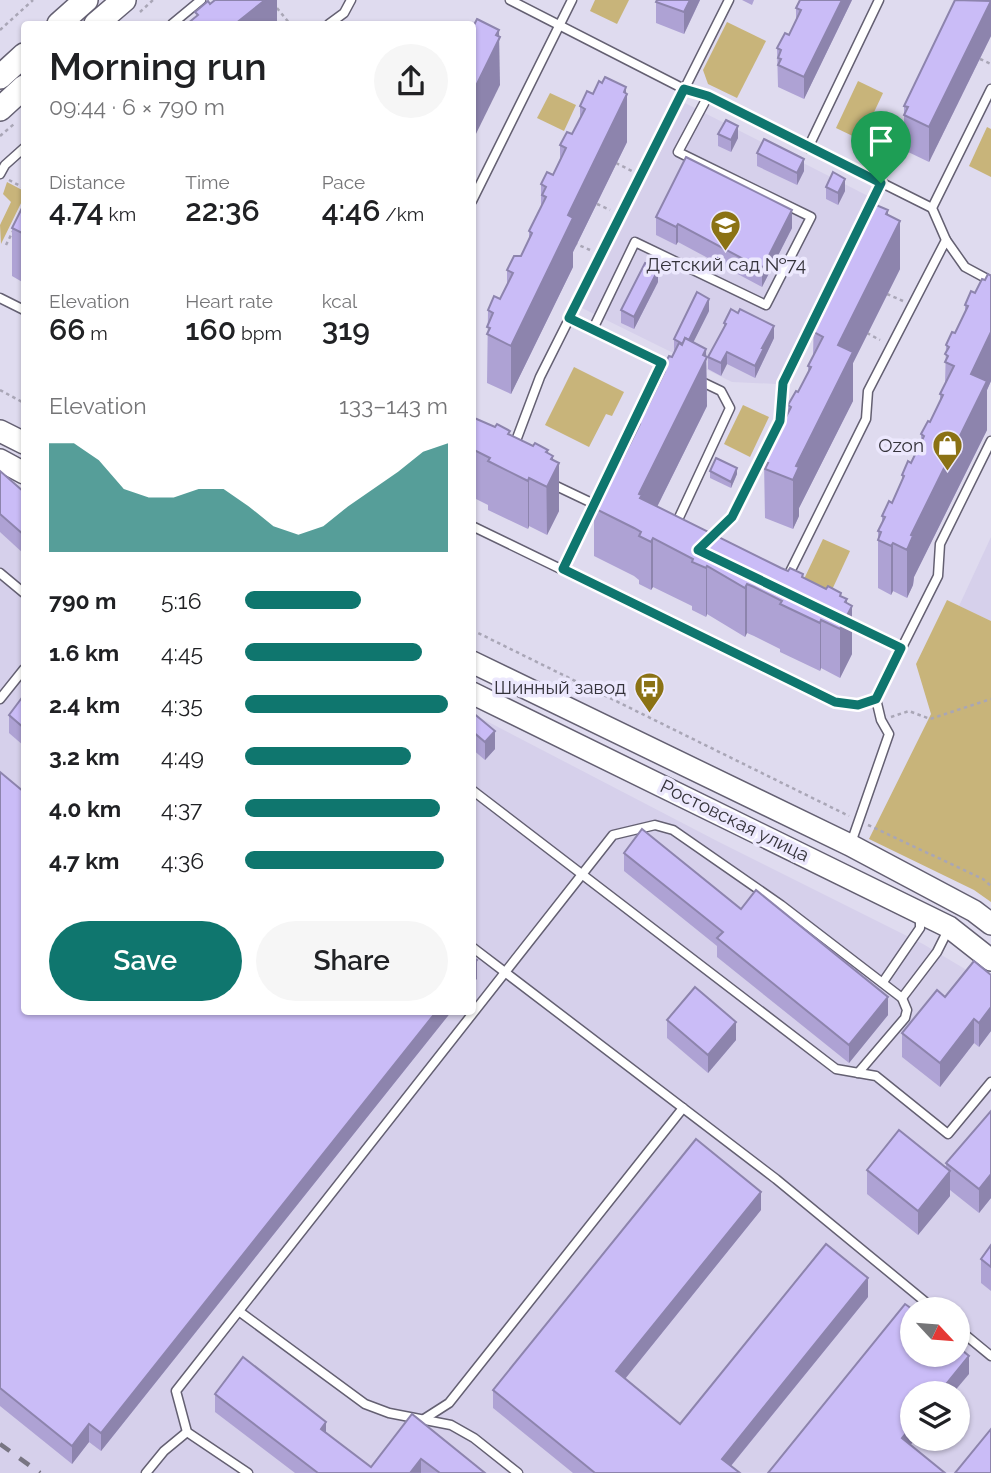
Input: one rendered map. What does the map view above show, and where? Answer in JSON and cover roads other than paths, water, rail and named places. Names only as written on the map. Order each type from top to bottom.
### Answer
[{"type":"main road","points":[[62,21],[86,0]]},
{"type":"main road","points":[[100,21],[124,0]]},
{"type":"main road","points":[[0,77],[21,58]]},
{"type":"main road","points":[[0,109],[21,91]]},
{"type":"street","points":[[0,431],[21,442]]},
{"type":"street","points":[[0,460],[21,471]]},
{"type":"street","name":"Ростовская улица","points":[[476,664],[850,845],[962,905],[991,924]]},
{"type":"street","name":"Ростовская улица","points":[[476,694],[949,927],[991,960]]},
{"type":"street","points":[[949,927],[962,905]]},
{"type":"lane","points":[[176,21],[201,0]]},
{"type":"lane","points":[[333,21],[344,13],[351,0]]},
{"type":"lane","points":[[510,0],[684,89],[708,96],[932,208],[946,240],[965,267],[991,281]]},
{"type":"lane","points":[[476,193],[572,0]]},
{"type":"lane","points":[[512,449],[540,377],[729,0]]},
{"type":"lane","points":[[808,148],[879,0]]},
{"type":"lane","points":[[932,208],[991,89]]},
{"type":"lane","points":[[593,330],[635,243],[766,305],[811,217],[678,152],[708,96]]},
{"type":"lane","points":[[0,174],[5,164],[21,151]]},
{"type":"lane","points":[[782,590],[866,419],[868,391],[946,240]]},
{"type":"lane","points":[[0,298],[21,308]]},
{"type":"lane","points":[[569,318],[721,391],[730,408],[676,523],[681,533]]},
{"type":"lane","points":[[563,569],[662,363]]},
{"type":"lane","points":[[850,845],[889,734],[881,720],[876,699],[937,576],[940,544],[991,441]]},
{"type":"lane","points":[[544,480],[594,504]]},
{"type":"lane","points":[[476,528],[835,702],[858,705],[876,699]]},
{"type":"lane","points":[[0,573],[21,590]]},
{"type":"lane","points":[[834,615],[901,648]]},
{"type":"lane","points":[[0,699],[21,673]]},
{"type":"lane","points":[[476,793],[836,1069],[876,1076],[947,1134],[991,1082]]},
{"type":"lane","points":[[476,1011],[613,835],[655,825],[673,830],[781,905],[902,998],[908,1010],[905,1018],[858,1073]]},
{"type":"lane","points":[[883,982],[920,928],[920,913]]},
{"type":"lane","points":[[902,998],[937,953],[949,927]]},
{"type":"lane","points":[[476,950],[776,1179],[919,1297]]},
{"type":"lane","points":[[248,1473],[187,1432],[176,1391],[473,1015]]},
{"type":"lane","points":[[424,1419],[449,1403],[682,1108]]},
{"type":"lane","points":[[240,1312],[365,1404],[389,1413],[451,1425],[474,1438],[518,1473]]},
{"type":"lane","points":[[970,1339],[991,1356]]},
{"type":"lane","points":[[146,1473],[164,1451],[187,1432]]},
{"type":"railway","points":[[0,1444],[40,1473]]},
{"type":"place","name":"Детский сад №74","points":[[726,252]]},
{"type":"place","name":"Ozon","points":[[947,472]]},
{"type":"place","name":"Шинный завод","points":[[649,714]]}]
